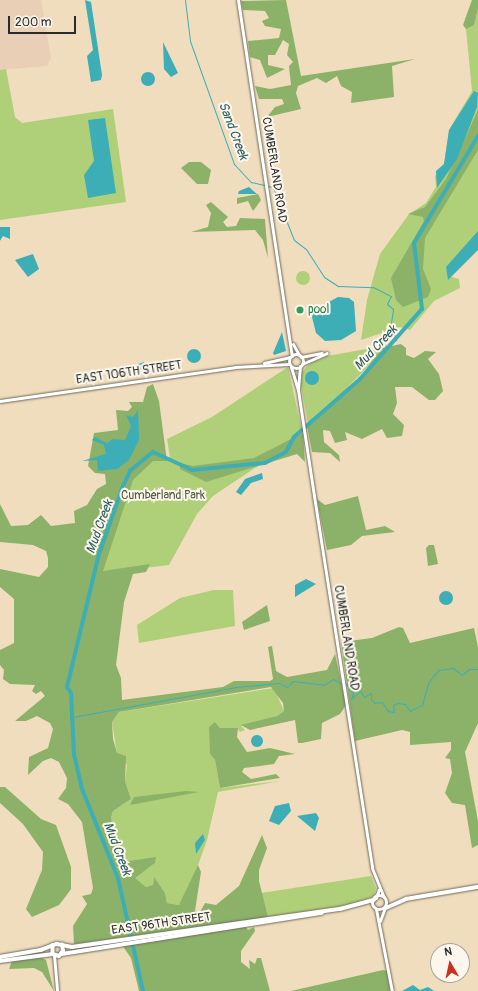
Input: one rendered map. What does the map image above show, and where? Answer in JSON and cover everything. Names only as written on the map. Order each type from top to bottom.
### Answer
[{"type":"main road","name":"CUMBERLAND ROAD","points":[[238,0],[292,342],[290,366],[298,390],[304,426],[372,868],[379,888],[385,898]]},
{"type":"main road","name":"CUMBERLAND ROAD","points":[[292,342],[300,356],[301,365],[298,390]]},
{"type":"main road","points":[[300,356],[327,352],[301,365]]},
{"type":"main road","name":"EAST 106TH STREET","points":[[0,401],[260,364],[291,356],[300,356]]},
{"type":"main road","name":"EAST 106TH STREET","points":[[260,364],[290,366],[301,365]]},
{"type":"main road","points":[[385,909],[395,902],[478,887]]},
{"type":"main road","points":[[379,888],[375,899],[375,908],[380,921],[392,991]]},
{"type":"main road","points":[[375,899],[385,898],[395,902]]},
{"type":"main road","points":[[380,921],[385,909],[385,898]]},
{"type":"main road","name":"EAST 96TH STREET","points":[[0,957],[21,954],[54,945],[72,947],[125,941],[327,911],[365,904],[375,899]]},
{"type":"main road","name":"EAST 96TH STREET","points":[[365,904],[375,908],[385,909]]},
{"type":"main road","name":"EAST 96TH STREET","points":[[1,961],[53,954],[60,955],[125,941]]},
{"type":"main road","points":[[54,945],[53,954],[57,991]]},
{"type":"main road","points":[[55,968],[62,945]]},
{"type":"main road","points":[[1,961],[21,954]]},
{"type":"shaded area","points":[[0,0],[41,0],[51,58],[47,66],[0,70]]},
{"type":"green space","points":[[286,0],[301,76],[415,59],[392,66],[394,97],[351,103],[352,92],[341,86],[337,76],[326,83],[317,78],[298,86],[296,93],[301,109],[267,117],[275,107],[284,104],[282,99],[259,99],[255,86],[270,89],[291,85],[289,66],[293,62],[287,55],[289,44],[283,40],[275,55],[268,55],[268,65],[285,69],[267,78],[260,60],[250,57],[248,41],[279,38],[281,29],[265,26],[262,21],[269,18],[265,11],[243,10],[241,1]]},
{"type":"green space","points":[[472,0],[478,0],[478,8],[474,25],[466,29],[463,25]]},
{"type":"green space","points":[[478,0],[478,241],[449,276],[459,279],[460,288],[434,301],[410,330],[400,327],[361,340],[367,300],[380,254],[409,214],[426,203],[436,187],[435,176],[444,164],[449,130],[472,91],[465,19]]},
{"type":"green space","points":[[6,69],[15,117],[22,123],[113,109],[126,202],[0,220],[0,70]]},
{"type":"green space","points":[[478,110],[478,150],[425,238],[423,269],[431,289],[428,297],[403,307],[396,300],[391,278],[424,221],[423,217],[408,214],[425,207],[446,179]]},
{"type":"green space","points":[[189,162],[201,162],[211,170],[208,184],[197,184],[181,168]]},
{"type":"green space","points":[[258,194],[261,200],[253,211],[248,201],[237,204],[237,198]]},
{"type":"green space","points":[[211,202],[228,217],[223,222],[227,227],[236,226],[240,218],[265,219],[268,258],[263,240],[255,230],[191,232],[208,227],[211,213],[206,205]]},
{"type":"green space","points":[[303,271],[308,273],[310,278],[308,283],[303,285],[298,283],[296,278],[298,273]]},
{"type":"green space","points":[[401,344],[406,348],[406,355],[414,358],[425,351],[436,352],[428,359],[439,374],[443,391],[435,400],[429,400],[412,387],[395,387],[397,403],[393,414],[404,425],[402,436],[387,438],[382,429],[362,439],[345,432],[347,440],[335,443],[330,431],[323,430],[324,442],[339,455],[340,462],[330,453],[312,452],[307,426],[357,381],[382,348]]},
{"type":"green space","points":[[389,345],[342,393],[308,424],[299,375],[309,364],[327,356]]},
{"type":"green space","name":"Cumberland Park","points":[[288,367],[303,436],[213,496],[197,514],[169,565],[97,574],[132,472],[154,454],[170,458],[167,439],[212,417]]},
{"type":"green space","points":[[153,384],[159,401],[167,461],[153,461],[133,480],[103,571],[150,564],[146,572],[133,574],[124,602],[116,665],[121,678],[122,700],[223,687],[234,681],[270,681],[273,679],[268,647],[272,646],[276,671],[287,677],[327,670],[335,654],[346,705],[340,714],[322,723],[321,739],[302,743],[298,743],[295,720],[250,730],[241,725],[277,716],[284,711],[283,703],[271,687],[119,712],[112,722],[113,739],[117,753],[126,756],[125,781],[131,799],[113,811],[111,818],[122,862],[156,857],[155,863],[135,878],[146,887],[153,885],[154,877],[165,893],[167,903],[179,905],[198,865],[201,872],[195,911],[199,914],[205,903],[216,905],[239,886],[262,835],[267,848],[259,870],[259,881],[268,917],[74,944],[73,926],[87,904],[82,896],[91,894],[93,888],[82,822],[68,804],[58,799],[66,788],[67,778],[59,762],[51,758],[43,761],[28,775],[29,757],[48,748],[53,729],[50,723],[37,716],[26,721],[15,721],[45,696],[41,691],[36,694],[32,691],[35,685],[10,684],[3,679],[4,670],[0,665],[0,650],[14,643],[14,599],[0,587],[0,569],[39,577],[48,567],[48,558],[46,551],[33,545],[0,542],[0,504],[11,526],[28,525],[41,515],[51,526],[75,523],[74,511],[87,505],[97,489],[106,484],[105,474],[95,473],[88,466],[94,433],[118,430],[116,410],[128,411],[132,407],[129,402],[143,402],[147,387]]},
{"type":"green space","points":[[303,433],[305,462],[297,454],[206,482],[180,469],[180,463],[193,466],[254,458]]},
{"type":"green space","points":[[358,496],[366,530],[385,526],[395,532],[362,536],[351,545],[327,550],[317,499],[325,505]]},
{"type":"green space","points":[[429,545],[434,545],[438,564],[428,566],[426,548]]},
{"type":"green space","points":[[214,590],[233,590],[235,626],[139,643],[137,625],[180,598]]},
{"type":"green space","points":[[267,605],[270,621],[244,630],[242,622]]},
{"type":"green space","points":[[399,627],[403,628],[410,643],[474,628],[478,647],[478,723],[465,752],[478,821],[478,845],[472,848],[465,805],[452,803],[445,793],[452,773],[450,759],[445,758],[451,750],[451,742],[410,745],[410,732],[402,730],[355,741],[341,642],[372,638]]},
{"type":"green space","points":[[274,688],[284,711],[277,716],[241,726],[245,730],[240,732],[237,728],[220,728],[215,722],[210,730],[210,754],[215,760],[220,788],[281,781],[218,792],[207,840],[192,882],[179,905],[167,903],[165,893],[154,878],[153,885],[146,887],[134,878],[155,863],[122,862],[118,854],[111,818],[113,811],[131,799],[125,781],[127,765],[117,754],[112,722],[119,712]]},
{"type":"green space","points":[[215,722],[220,728],[238,728],[237,737],[247,752],[270,748],[295,754],[279,756],[274,764],[244,768],[242,772],[251,779],[276,774],[280,778],[220,788],[215,760],[210,754],[209,727]]},
{"type":"green space","points":[[0,787],[5,787],[41,819],[56,825],[71,867],[71,889],[59,905],[32,917],[26,909],[42,870],[43,852],[23,824],[0,803]]},
{"type":"green space","points":[[186,791],[199,792],[130,805],[134,797]]},
{"type":"green space","points":[[371,876],[376,888],[373,897],[344,906],[268,917],[261,893]]},
{"type":"green space","points":[[246,927],[248,930],[254,927],[255,931],[241,951],[241,962],[250,969],[249,960],[255,964],[257,958],[261,958],[270,991],[139,991],[131,958],[122,945]]},
{"type":"green space","points":[[40,957],[46,960],[54,991],[42,972],[34,968],[9,969],[12,961]]},
{"type":"green space","points":[[383,970],[387,971],[390,991],[291,991]]},
{"type":"water","points":[[85,0],[91,2],[102,75],[101,80],[91,82],[87,56],[93,50]]},
{"type":"water","points":[[163,42],[178,73],[171,77],[164,69]]},
{"type":"water","points":[[148,72],[153,74],[155,79],[153,84],[148,86],[143,84],[141,79],[143,74]]},
{"type":"water","points":[[474,91],[478,93],[477,107],[457,159],[437,188],[436,171],[444,164],[449,130]]},
{"type":"water","points":[[105,118],[116,193],[88,198],[84,175],[94,161],[88,120]]},
{"type":"water","points":[[249,187],[257,194],[238,194],[239,191]]},
{"type":"water","points":[[0,227],[10,227],[10,239],[3,236],[0,241]]},
{"type":"water","points":[[478,231],[478,250],[448,280],[446,267]]},
{"type":"water","points":[[33,254],[39,269],[28,277],[15,260]]},
{"type":"water","points":[[338,297],[349,298],[354,302],[356,331],[341,340],[325,341],[316,333],[312,317],[314,310]]},
{"type":"water","points":[[282,332],[286,351],[274,355],[273,353]]},
{"type":"water","points":[[194,349],[199,351],[201,356],[199,361],[194,363],[189,361],[187,356],[189,351]]},
{"type":"water","points":[[144,362],[155,366],[137,371],[138,364]]},
{"type":"water","points":[[312,371],[317,373],[319,378],[317,383],[312,385],[307,383],[305,378],[307,373]]},
{"type":"water","points":[[138,410],[139,440],[129,460],[117,469],[98,471],[97,460],[82,461],[106,454],[104,445],[92,440],[95,437],[107,443],[113,439],[125,440],[131,426],[126,415],[133,417]]},
{"type":"water","points":[[262,473],[263,479],[251,483],[241,495],[236,492],[245,479]]},
{"type":"water","points":[[306,579],[316,584],[295,597],[295,585]]},
{"type":"water","points":[[446,591],[451,593],[453,598],[451,603],[446,605],[441,603],[439,598],[441,593]]},
{"type":"water","points":[[259,735],[262,736],[262,746],[255,747],[252,746],[251,739],[252,736]]},
{"type":"water","points":[[289,803],[291,811],[279,825],[269,821],[275,806]]},
{"type":"water","points":[[316,813],[319,818],[315,831],[297,816]]},
{"type":"water","points":[[203,834],[205,840],[196,854],[195,843]]},
{"type":"water","points":[[413,985],[420,990],[428,987],[434,991],[402,991]]},
{"type":"waterway","name":"Sand Creek","points":[[185,0],[190,41],[234,164],[251,182],[273,187],[294,240],[306,249],[324,277],[338,286],[373,287],[391,296],[387,304],[393,309],[391,323],[396,340]]},
{"type":"waterway","name":"Mud Creek","points":[[143,991],[118,878],[82,789],[74,755],[71,693],[67,687],[99,554],[123,486],[130,471],[153,452],[192,470],[265,463],[286,452],[294,437],[360,379],[422,309],[414,243],[478,136]]},
{"type":"waterway","points":[[345,683],[353,693],[351,699],[360,691],[364,697],[371,693],[371,699],[374,703],[382,702],[388,711],[394,712],[393,705],[398,703],[405,704],[410,711],[422,705],[429,681],[439,670],[453,668],[462,675],[469,669],[478,669]]},
{"type":"waterway","points":[[73,717],[236,687],[279,683],[287,687],[293,681],[324,685],[333,679],[341,683]]},
{"type":"place","name":"pool","points":[[300,310]]}]
